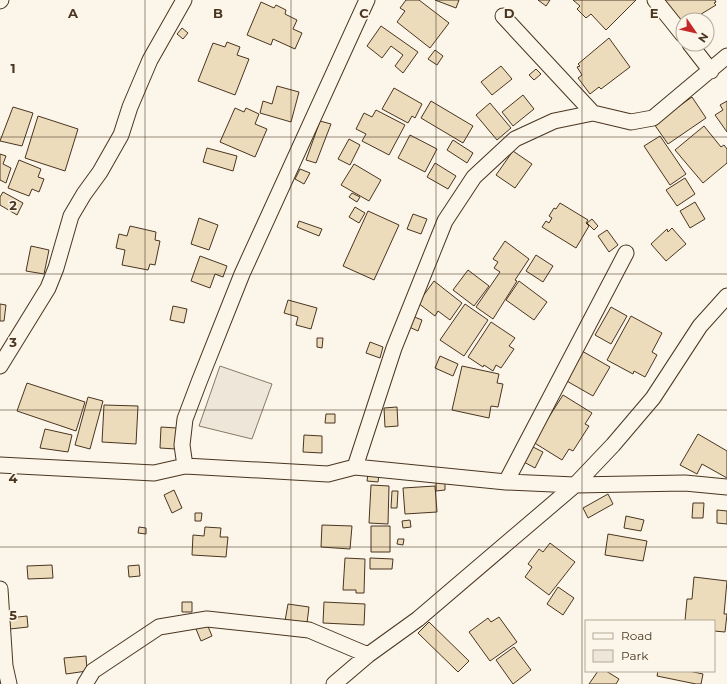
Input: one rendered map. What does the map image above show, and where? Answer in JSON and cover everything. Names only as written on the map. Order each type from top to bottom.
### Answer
[{"type":"street","points":[[0,366],[48,288],[56,268],[71,216],[84,194],[100,172],[121,135],[130,107],[150,60],[184,0]]},
{"type":"street","points":[[185,466],[182,445],[185,419],[199,382],[242,274],[367,0]]},
{"type":"street","points":[[656,0],[675,25]]},
{"type":"street","points":[[503,16],[593,113]]},
{"type":"street","points":[[696,52],[711,71]]},
{"type":"street","points":[[355,467],[394,348],[443,227],[474,177],[515,139],[554,121],[593,113],[631,122],[653,118],[711,71],[727,56]]},
{"type":"street","points":[[506,482],[626,253]]},
{"type":"street","points":[[334,684],[368,655],[418,619],[575,485],[613,445],[652,398],[700,326],[727,296]]},
{"type":"street","points":[[0,465],[154,472],[185,466],[328,474],[355,467],[506,482],[575,485],[685,483],[727,487]]},
{"type":"street","points":[[0,589],[5,666],[9,684]]},
{"type":"street","points":[[85,684],[94,671],[158,627],[207,619],[309,630],[368,655]]},
{"type":"green space","points":[[220,366],[272,384],[252,439],[199,426]]},
{"type":"building","points":[[406,0],[419,0],[449,23],[430,48],[397,22],[405,11],[400,8]]},
{"type":"building","points":[[435,0],[459,0],[456,8]]},
{"type":"building","points":[[538,0],[550,0],[546,6]]},
{"type":"building","points":[[573,0],[636,0],[606,30],[591,14],[586,18],[577,9],[580,6]]},
{"type":"building","points":[[663,0],[715,0],[716,2],[714,3],[716,5],[705,12],[675,12],[675,19]]},
{"type":"building","points":[[261,2],[274,8],[276,5],[286,10],[285,14],[297,20],[293,29],[302,33],[295,49],[273,39],[271,45],[247,35]]},
{"type":"building","points":[[381,26],[418,52],[403,73],[395,66],[403,55],[391,46],[382,58],[367,46]]},
{"type":"building","points":[[182,28],[188,33],[183,39],[177,34]]},
{"type":"building","points":[[609,38],[630,67],[601,89],[599,87],[590,94],[578,78],[582,75],[577,67],[580,66],[578,64]]},
{"type":"building","points":[[227,42],[240,47],[237,55],[249,59],[235,95],[198,81],[213,43],[225,47]]},
{"type":"building","points":[[435,50],[443,56],[437,65],[428,59]]},
{"type":"building","points":[[501,66],[512,79],[492,95],[481,82]]},
{"type":"building","points":[[536,69],[541,74],[534,80],[529,75]]},
{"type":"building","points":[[277,86],[299,92],[291,122],[260,113],[263,101],[272,104]]},
{"type":"building","points":[[394,88],[422,104],[415,118],[412,116],[408,123],[382,109]]},
{"type":"building","points":[[523,95],[534,109],[513,126],[502,112]]},
{"type":"building","points":[[692,97],[706,118],[668,144],[654,124]]},
{"type":"building","points":[[431,101],[473,126],[463,143],[421,118]]},
{"type":"building","points":[[727,101],[727,132],[715,115],[723,110],[720,105]]},
{"type":"building","points":[[490,103],[511,128],[497,140],[476,115]]},
{"type":"building","points":[[13,107],[33,113],[22,146],[0,141]]},
{"type":"building","points":[[235,108],[244,112],[246,108],[259,114],[255,124],[267,129],[255,157],[220,142]]},
{"type":"building","points":[[376,110],[405,125],[389,155],[362,141],[366,134],[356,129],[364,113],[372,117]]},
{"type":"building","points":[[38,116],[78,129],[65,171],[25,158]]},
{"type":"building","points":[[320,121],[331,124],[316,163],[306,160]]},
{"type":"building","points":[[704,126],[721,147],[724,145],[727,149],[727,163],[703,183],[675,150]]},
{"type":"building","points":[[410,135],[437,149],[425,172],[398,158]]},
{"type":"building","points":[[660,136],[686,174],[670,185],[644,146]]},
{"type":"building","points":[[349,139],[360,145],[350,165],[338,159]]},
{"type":"building","points":[[453,140],[473,153],[467,163],[447,150]]},
{"type":"building","points":[[207,148],[237,156],[233,171],[203,162]]},
{"type":"building","points":[[513,151],[532,164],[515,188],[496,175]]},
{"type":"building","points":[[0,154],[6,156],[3,164],[11,168],[6,183],[0,180]]},
{"type":"building","points":[[19,160],[41,169],[38,177],[44,179],[39,192],[32,189],[29,196],[8,188]]},
{"type":"building","points":[[435,163],[456,176],[448,189],[427,177]]},
{"type":"building","points":[[354,164],[381,180],[369,201],[341,185]]},
{"type":"building","points":[[300,169],[310,173],[304,184],[295,179]]},
{"type":"building","points":[[685,178],[695,194],[677,206],[666,190]]},
{"type":"building","points":[[3,192],[23,203],[17,215],[0,205],[0,197]]},
{"type":"building","points":[[352,193],[360,197],[357,202],[349,197]]},
{"type":"building","points":[[695,202],[705,219],[690,228],[680,211]]},
{"type":"building","points":[[560,203],[588,220],[586,223],[589,226],[576,248],[542,227],[546,221],[549,223],[552,218],[549,216],[554,208],[556,209]]},
{"type":"building","points":[[355,207],[365,213],[359,223],[349,217]]},
{"type":"building","points":[[368,211],[399,225],[374,280],[343,266]]},
{"type":"building","points":[[413,214],[427,219],[421,234],[407,229]]},
{"type":"building","points":[[199,218],[218,225],[209,250],[191,244]]},
{"type":"building","points":[[592,219],[598,226],[594,230],[587,223]]},
{"type":"building","points":[[299,221],[322,229],[319,236],[297,227]]},
{"type":"building","points":[[130,226],[156,232],[155,240],[160,241],[155,265],[150,264],[148,270],[122,265],[125,250],[116,248],[119,234],[127,236]]},
{"type":"building","points":[[672,228],[686,244],[666,261],[651,244],[667,229],[668,232]]},
{"type":"building","points":[[607,230],[618,245],[609,252],[598,236]]},
{"type":"building","points":[[505,241],[529,259],[515,280],[517,281],[493,319],[476,307],[500,272],[494,268],[498,262],[493,259]]},
{"type":"building","points":[[31,246],[49,250],[44,274],[26,271]]},
{"type":"building","points":[[536,255],[553,266],[543,282],[526,271]]},
{"type":"building","points":[[200,256],[227,266],[223,277],[215,274],[210,288],[191,281]]},
{"type":"building","points":[[468,270],[489,286],[474,306],[453,290]]},
{"type":"building","points":[[434,281],[462,303],[450,320],[438,311],[435,316],[418,303]]},
{"type":"building","points":[[519,281],[547,302],[534,320],[506,300]]},
{"type":"building","points":[[288,300],[317,308],[311,329],[296,325],[298,317],[284,313]]},
{"type":"building","points":[[0,304],[6,305],[4,321],[0,321]]},
{"type":"building","points":[[465,304],[488,320],[464,356],[440,340]]},
{"type":"building","points":[[173,306],[187,309],[184,323],[170,320]]},
{"type":"building","points":[[611,307],[627,316],[611,344],[595,335]]},
{"type":"building","points":[[412,316],[422,320],[418,331],[407,326]]},
{"type":"building","points":[[631,316],[662,333],[652,352],[657,355],[645,377],[634,371],[633,374],[607,360]]},
{"type":"building","points":[[491,322],[515,338],[509,346],[514,349],[501,368],[496,365],[493,371],[484,365],[483,367],[468,357]]},
{"type":"building","points":[[317,338],[323,338],[322,348],[317,347]]},
{"type":"building","points":[[370,342],[383,347],[380,358],[366,353]]},
{"type":"building","points":[[582,351],[610,367],[593,396],[565,380]]},
{"type":"building","points":[[440,356],[458,364],[453,376],[435,368]]},
{"type":"building","points":[[462,366],[499,374],[497,383],[503,384],[498,407],[491,406],[489,418],[452,410]]},
{"type":"building","points":[[27,383],[85,402],[76,431],[17,411]]},
{"type":"building","points":[[563,395],[592,413],[585,424],[589,426],[573,451],[569,449],[562,460],[533,442]]},
{"type":"building","points":[[88,397],[103,401],[90,449],[75,445]]},
{"type":"building","points":[[104,405],[138,406],[136,444],[102,442]]},
{"type":"building","points":[[397,407],[398,426],[385,427],[384,408]]},
{"type":"building","points":[[326,414],[335,414],[335,423],[325,423]]},
{"type":"building","points":[[161,427],[177,428],[176,449],[160,448]]},
{"type":"building","points":[[45,429],[72,435],[68,452],[40,448]]},
{"type":"building","points":[[698,434],[727,451],[727,478],[702,464],[697,474],[680,465]]},
{"type":"building","points":[[304,435],[322,436],[322,453],[303,452]]},
{"type":"building","points":[[531,446],[543,452],[535,468],[522,461]]},
{"type":"building","points":[[368,474],[379,475],[378,482],[367,481]]},
{"type":"building","points":[[445,480],[445,490],[436,491],[436,481]]},
{"type":"building","points":[[371,485],[389,486],[388,524],[369,523]]},
{"type":"building","points":[[435,486],[437,512],[405,514],[403,488]]},
{"type":"building","points":[[174,490],[182,508],[172,513],[164,495]]},
{"type":"building","points":[[392,491],[398,491],[397,508],[391,508]]},
{"type":"building","points":[[608,494],[613,504],[588,518],[583,508]]},
{"type":"building","points":[[693,503],[704,503],[703,518],[692,518]]},
{"type":"building","points":[[717,510],[727,511],[727,524],[717,523]]},
{"type":"building","points":[[195,513],[202,513],[201,521],[195,521]]},
{"type":"building","points":[[626,516],[644,520],[641,531],[624,528]]},
{"type":"building","points":[[410,520],[411,527],[403,528],[402,521]]},
{"type":"building","points":[[322,525],[352,526],[350,549],[321,547]]},
{"type":"building","points":[[371,526],[390,526],[390,552],[371,552]]},
{"type":"building","points":[[139,527],[146,528],[146,534],[138,533]]},
{"type":"building","points":[[205,527],[221,528],[220,537],[228,537],[226,557],[192,555],[193,535],[204,536]]},
{"type":"building","points":[[608,534],[647,541],[643,561],[605,555]]},
{"type":"building","points":[[398,539],[404,539],[403,545],[397,544]]},
{"type":"building","points":[[550,543],[575,562],[549,595],[525,577],[532,567],[528,564],[539,549],[543,552]]},
{"type":"building","points":[[345,558],[365,559],[364,593],[356,593],[356,590],[343,590]]},
{"type":"building","points":[[370,558],[393,559],[392,569],[370,569]]},
{"type":"building","points":[[52,565],[53,578],[28,579],[27,566]]},
{"type":"building","points":[[139,565],[140,576],[129,577],[128,566]]},
{"type":"building","points":[[694,577],[727,581],[724,614],[727,614],[725,632],[715,631],[715,620],[685,620],[687,599],[692,599]]},
{"type":"building","points":[[558,587],[574,598],[563,615],[547,604]]},
{"type":"building","points":[[182,602],[192,602],[192,612],[182,612]]},
{"type":"building","points":[[324,602],[365,604],[364,625],[323,623]]},
{"type":"building","points":[[288,604],[309,607],[307,623],[285,621]]},
{"type":"building","points":[[27,616],[28,627],[10,629],[9,618]]},
{"type":"building","points":[[499,617],[517,642],[490,661],[469,632],[488,618],[491,622]]},
{"type":"building","points":[[429,622],[469,661],[458,672],[418,633]]},
{"type":"building","points":[[207,624],[212,636],[201,641],[196,629]]},
{"type":"building","points":[[514,647],[531,670],[513,684],[496,660]]},
{"type":"building","points":[[86,656],[87,671],[66,674],[64,658]]},
{"type":"building","points":[[597,672],[608,672],[619,679],[616,684],[589,684]]},
{"type":"building","points":[[658,672],[694,672],[703,674],[701,684],[657,676]]}]
